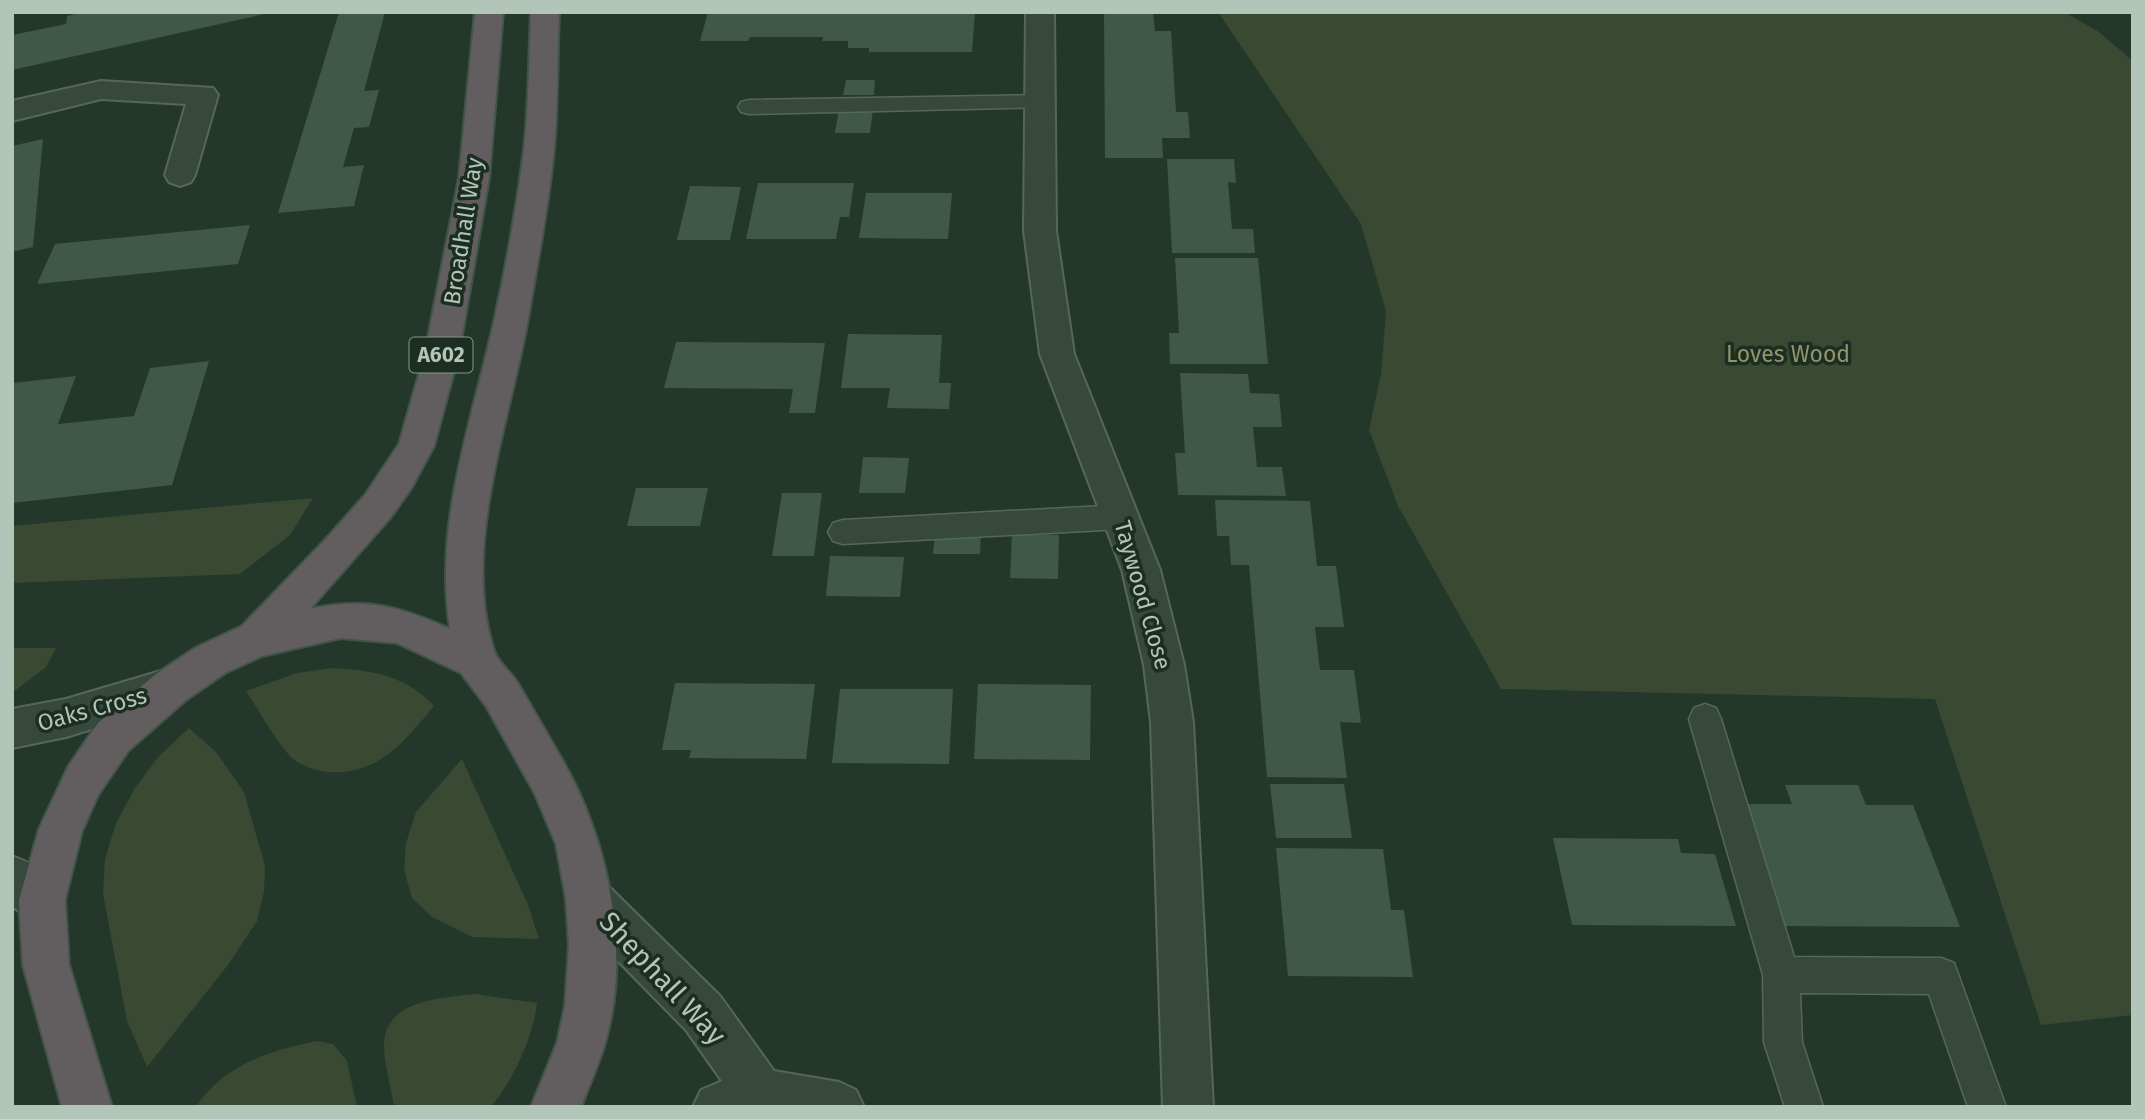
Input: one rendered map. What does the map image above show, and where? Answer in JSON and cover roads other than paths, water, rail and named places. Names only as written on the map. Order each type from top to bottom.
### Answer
[{"type":"highway","name":"Broadhall Way","points":[[256,639],[339,552],[378,506],[400,476],[416,446],[442,353],[474,178],[489,12]]},
{"type":"highway","name":"A602","points":[[475,660],[464,593],[466,537],[472,489],[512,316],[537,162],[545,12]]},
{"type":"highway","points":[[87,1107],[65,1038],[27,889],[61,829],[83,781],[113,737],[171,687],[211,660],[256,639],[341,620],[375,621],[402,626],[475,660],[501,693],[551,781],[578,844],[589,899],[592,945],[589,1006],[582,1043],[556,1107]]},
{"type":"street","name":"Taywood Close","points":[[1040,12],[1040,231],[1056,354],[1122,517],[1140,570],[1164,665],[1172,722],[1188,1107]]},
{"type":"street","points":[[12,111],[101,90],[203,95],[180,175]]},
{"type":"street","name":"Oaks Cross","points":[[12,729],[66,718],[171,687]]},
{"type":"street","name":"Shephall Way","points":[[589,899],[704,1013],[739,1100],[839,1107]]},
{"type":"lane","points":[[749,107],[1041,102]]},
{"type":"lane","points":[[843,532],[1122,517]]},
{"type":"lane","points":[[1705,719],[1781,975],[1783,1042],[1804,1107]]},
{"type":"lane","points":[[1781,975],[1941,976],[1987,1107]]},
{"type":"park label","name":"Loves Wood","points":[[1788,354]]}]
